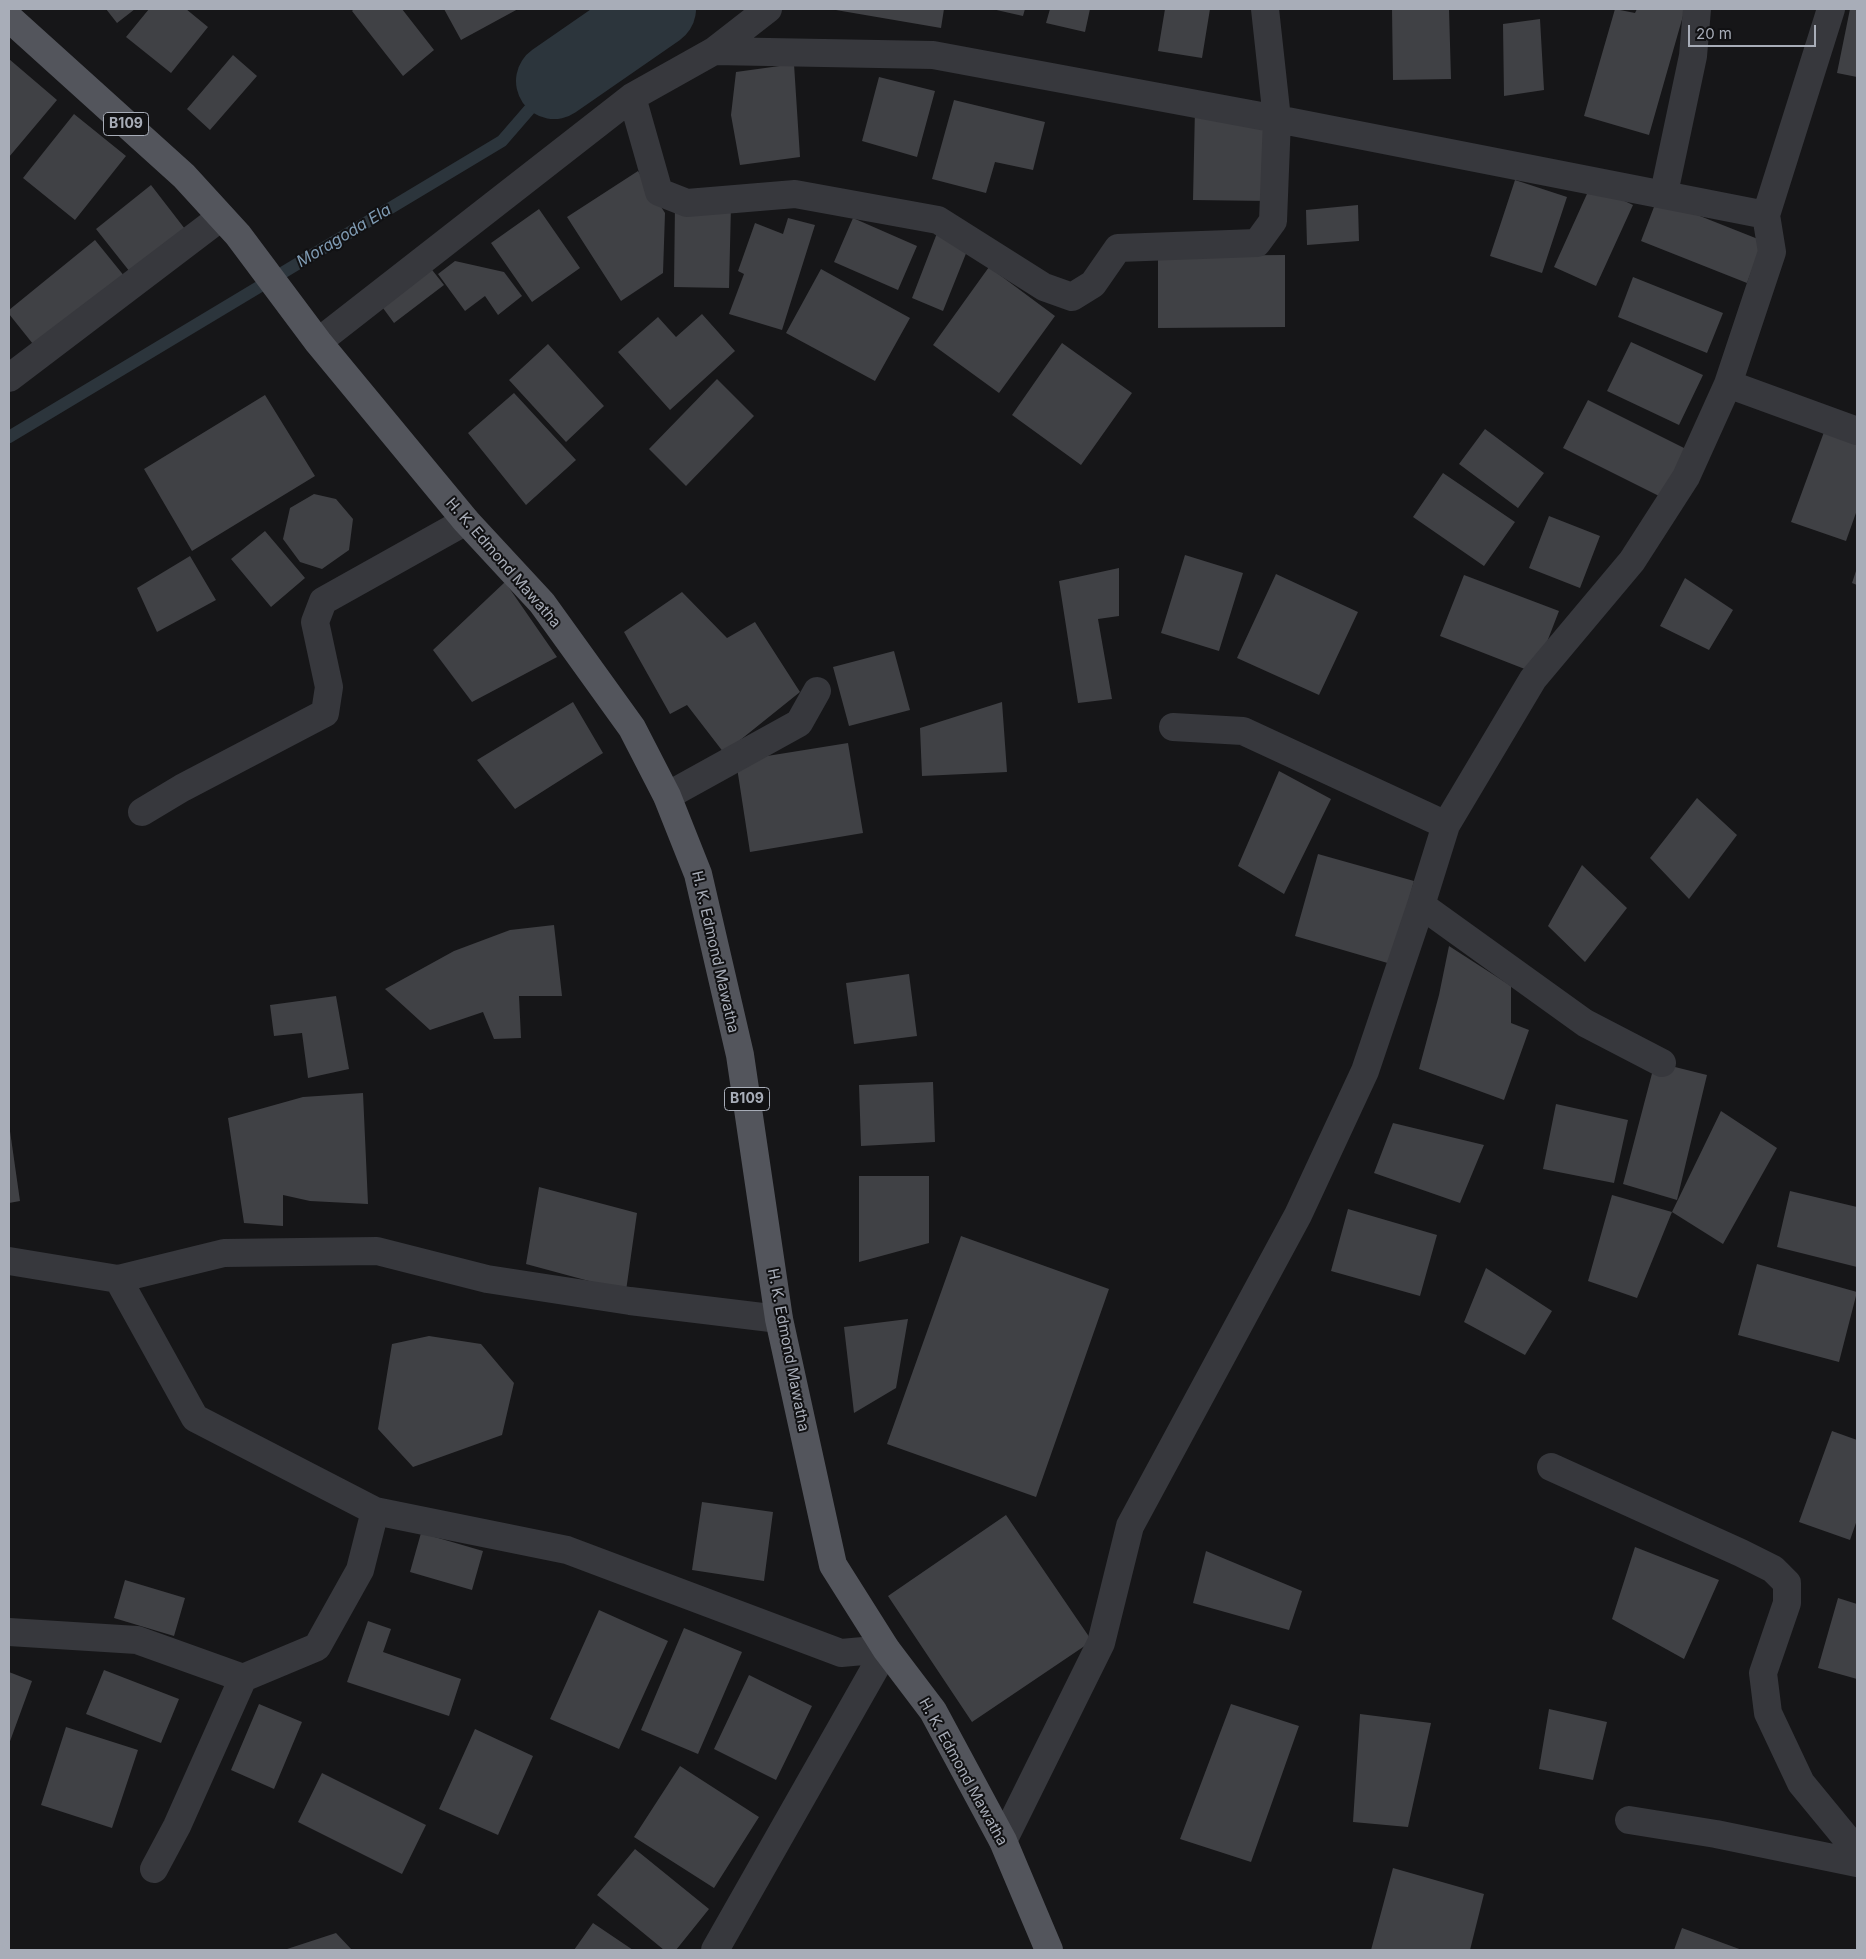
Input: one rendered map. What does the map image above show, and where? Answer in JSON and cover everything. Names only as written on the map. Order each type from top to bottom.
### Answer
[{"type":"main road","name":"H. K. Edmond Mawatha","points":[[9,18],[184,176],[230,226],[318,342],[466,522],[542,603],[632,728],[668,796],[698,874],[740,1055],[779,1319],[832,1565],[886,1649],[933,1711],[1003,1840],[1049,1950]]},
{"type":"street","points":[[318,342],[632,97],[714,51],[768,9]]},
{"type":"street","points":[[632,97],[659,192],[687,203],[795,194],[938,220],[1044,287],[1072,297],[1093,284],[1118,248],[1257,242],[1273,221],[1276,119],[1265,9]]},
{"type":"street","points":[[1664,194],[1693,56],[1697,9]]},
{"type":"street","points":[[1003,1840],[1101,1643],[1130,1526],[1298,1214],[1364,1070],[1421,905],[1446,825],[1532,679],[1632,561],[1686,477],[1728,384],[1772,252],[1766,215],[1831,9]]},
{"type":"street","points":[[714,51],[933,55],[1276,119],[1766,215]]},
{"type":"street","points":[[9,378],[230,226]]},
{"type":"street","points":[[1728,384],[1857,431]]},
{"type":"street","points":[[142,812],[182,788],[325,713],[328,687],[315,622],[323,601],[466,522]]},
{"type":"street","points":[[668,796],[799,723],[818,691]]},
{"type":"street","points":[[1173,727],[1243,731],[1446,825]]},
{"type":"street","points":[[1421,905],[1585,1023],[1662,1063]]},
{"type":"street","points":[[9,1261],[118,1279],[224,1253],[377,1251],[487,1279],[630,1301],[779,1319]]},
{"type":"street","points":[[118,1279],[195,1418],[375,1511],[567,1550],[841,1653],[886,1649]]},
{"type":"street","points":[[1550,1467],[1741,1553],[1773,1569],[1788,1583],[1787,1602],[1763,1673],[1768,1713],[1800,1783],[1857,1851]]},
{"type":"street","points":[[9,1632],[137,1640],[243,1678],[316,1647],[360,1570],[375,1511]]},
{"type":"street","points":[[715,1950],[886,1649]]},
{"type":"street","points":[[154,1869],[177,1826],[243,1678]]},
{"type":"street","points":[[1629,1820],[1716,1834],[1857,1863]]},
{"type":"building","points":[[106,9],[135,9],[117,23]]},
{"type":"building","points":[[149,9],[186,9],[208,27],[171,73],[126,37]]},
{"type":"building","points":[[354,9],[402,9],[434,50],[403,76],[352,11]]},
{"type":"building","points":[[444,9],[518,9],[461,40]]},
{"type":"building","points":[[830,9],[944,9],[941,28]]},
{"type":"building","points":[[992,9],[1025,9],[1023,16]]},
{"type":"building","points":[[1050,9],[1090,9],[1085,32],[1046,23]]},
{"type":"building","points":[[1165,9],[1210,9],[1202,58],[1158,51]]},
{"type":"building","points":[[1392,9],[1449,9],[1451,79],[1393,80]]},
{"type":"building","points":[[1615,9],[1635,13],[1637,9],[1685,9],[1649,135],[1584,116]]},
{"type":"building","points":[[1850,9],[1857,9],[1857,77],[1837,73]]},
{"type":"building","points":[[1540,19],[1544,90],[1504,96],[1503,24]]},
{"type":"building","points":[[233,55],[257,76],[210,130],[187,109]]},
{"type":"building","points":[[9,59],[57,100],[9,157]]},
{"type":"building","points":[[794,64],[800,157],[740,165],[731,115],[736,72]]},
{"type":"building","points":[[879,77],[935,91],[917,157],[862,141]]},
{"type":"building","points":[[954,100],[1045,122],[1033,170],[995,162],[986,193],[932,179]]},
{"type":"building","points":[[1195,108],[1271,127],[1270,201],[1193,200]]},
{"type":"building","points":[[74,114],[126,156],[75,220],[23,178]]},
{"type":"building","points":[[638,171],[665,213],[663,273],[621,301],[567,217]]},
{"type":"building","points":[[1515,180],[1567,197],[1542,273],[1490,256]]},
{"type":"building","points":[[151,185],[185,229],[130,272],[96,229]]},
{"type":"building","points":[[1591,185],[1633,205],[1596,286],[1554,267]]},
{"type":"building","points":[[1657,199],[1763,241],[1747,283],[1641,241]]},
{"type":"building","points":[[675,204],[731,205],[729,288],[674,287]]},
{"type":"building","points":[[1358,205],[1359,241],[1307,245],[1306,210]]},
{"type":"building","points":[[539,209],[580,268],[532,302],[491,243]]},
{"type":"building","points":[[788,218],[815,225],[782,330],[729,314],[744,274],[738,271],[755,223],[783,234]]},
{"type":"building","points":[[853,218],[917,246],[898,290],[834,262]]},
{"type":"building","points":[[939,228],[971,241],[943,311],[912,298]]},
{"type":"building","points":[[95,240],[125,277],[37,349],[9,314],[9,310]]},
{"type":"building","points":[[1285,255],[1285,327],[1158,328],[1158,256]]},
{"type":"building","points":[[455,261],[504,272],[522,296],[498,315],[485,296],[465,311],[438,274]]},
{"type":"building","points":[[429,266],[444,285],[394,323],[380,304]]},
{"type":"building","points":[[989,267],[1055,316],[999,393],[933,345]]},
{"type":"building","points":[[821,269],[910,318],[875,381],[786,333]]},
{"type":"building","points":[[1633,277],[1723,313],[1707,353],[1618,317]]},
{"type":"building","points":[[702,314],[735,351],[670,410],[618,352],[658,317],[676,337]]},
{"type":"building","points":[[1631,342],[1703,375],[1679,425],[1607,391]]},
{"type":"building","points":[[1062,343],[1132,393],[1081,465],[1012,415]]},
{"type":"building","points":[[548,344],[604,406],[566,442],[509,380]]},
{"type":"building","points":[[717,379],[754,416],[686,486],[649,449]]},
{"type":"building","points":[[514,393],[576,460],[526,505],[468,433]]},
{"type":"building","points":[[265,395],[315,476],[192,551],[144,469]]},
{"type":"building","points":[[1588,400],[1688,450],[1663,498],[1563,448]]},
{"type":"building","points":[[1485,429],[1544,473],[1518,508],[1459,464]]},
{"type":"building","points":[[1824,432],[1857,445],[1857,510],[1846,541],[1791,522]]},
{"type":"building","points":[[1443,473],[1515,522],[1484,566],[1413,517]]},
{"type":"building","points":[[314,494],[336,499],[353,519],[349,550],[322,569],[300,562],[283,539],[290,508]]},
{"type":"building","points":[[1549,516],[1600,536],[1580,588],[1529,568]]},
{"type":"building","points":[[265,531],[305,578],[271,607],[231,559]]},
{"type":"building","points":[[1185,555],[1243,573],[1219,651],[1161,633]]},
{"type":"building","points":[[190,556],[216,600],[157,632],[137,588]]},
{"type":"building","points":[[1119,568],[1119,616],[1098,619],[1112,699],[1078,703],[1059,581]]},
{"type":"building","points":[[1857,568],[1857,585],[1852,583]]},
{"type":"building","points":[[1276,574],[1358,612],[1319,695],[1237,658]]},
{"type":"building","points":[[1464,575],[1559,611],[1535,673],[1440,636]]},
{"type":"building","points":[[1685,578],[1733,610],[1709,650],[1660,626]]},
{"type":"building","points":[[505,582],[557,657],[472,702],[433,650]]},
{"type":"building","points":[[682,592],[727,638],[755,622],[800,692],[724,753],[687,705],[670,714],[624,632]]},
{"type":"building","points":[[894,651],[910,710],[849,726],[833,667]]},
{"type":"building","points":[[573,702],[603,753],[515,809],[477,760]]},
{"type":"building","points":[[1002,702],[1007,772],[922,776],[920,728]]},
{"type":"building","points":[[848,743],[863,833],[750,852],[736,761]]},
{"type":"building","points":[[1279,771],[1331,799],[1284,894],[1238,866]]},
{"type":"building","points":[[1697,798],[1737,835],[1689,899],[1650,858]]},
{"type":"building","points":[[1318,854],[1414,881],[1391,964],[1295,936]]},
{"type":"building","points":[[1582,865],[1627,908],[1585,962],[1548,926]]},
{"type":"building","points":[[554,925],[562,996],[519,996],[521,1038],[494,1039],[483,1012],[430,1030],[385,989],[454,951],[510,930]]},
{"type":"building","points":[[1449,946],[1511,986],[1511,1023],[1529,1030],[1504,1100],[1419,1069],[1439,995]]},
{"type":"building","points":[[909,974],[917,1036],[854,1044],[846,983]]},
{"type":"building","points":[[336,996],[349,1069],[308,1078],[302,1033],[274,1036],[270,1005]]},
{"type":"building","points":[[1655,1062],[1707,1075],[1677,1200],[1623,1184]]},
{"type":"building","points":[[933,1082],[935,1142],[861,1146],[859,1085]]},
{"type":"building","points":[[363,1093],[368,1204],[310,1201],[283,1195],[283,1226],[244,1223],[228,1118],[303,1097]]},
{"type":"building","points":[[1556,1104],[1628,1120],[1614,1183],[1543,1169]]},
{"type":"building","points":[[1721,1111],[1777,1148],[1723,1244],[1672,1212]]},
{"type":"building","points":[[1393,1123],[1484,1145],[1460,1203],[1374,1173]]},
{"type":"building","points":[[9,1124],[20,1201],[9,1203]]},
{"type":"building","points":[[859,1176],[929,1176],[929,1243],[859,1262]]},
{"type":"building","points":[[539,1187],[637,1213],[626,1291],[526,1264]]},
{"type":"building","points":[[1790,1191],[1857,1207],[1857,1267],[1777,1247]]},
{"type":"building","points":[[1612,1195],[1672,1212],[1637,1298],[1588,1281]]},
{"type":"building","points":[[1348,1209],[1437,1235],[1420,1296],[1331,1271]]},
{"type":"building","points":[[961,1236],[1109,1289],[1036,1497],[887,1444]]},
{"type":"building","points":[[1757,1264],[1857,1292],[1839,1362],[1738,1335]]},
{"type":"building","points":[[1486,1268],[1552,1311],[1525,1355],[1464,1322]]},
{"type":"building","points":[[908,1319],[896,1388],[854,1413],[844,1327]]},
{"type":"building","points":[[429,1336],[481,1344],[514,1383],[502,1435],[413,1467],[378,1429],[392,1344]]},
{"type":"building","points":[[1832,1431],[1857,1440],[1857,1520],[1850,1540],[1799,1522]]},
{"type":"building","points":[[702,1502],[773,1512],[764,1581],[692,1570]]},
{"type":"building","points":[[1006,1515],[1092,1641],[972,1722],[888,1596]]},
{"type":"building","points":[[421,1533],[483,1551],[472,1590],[410,1572]]},
{"type":"building","points":[[1635,1547],[1719,1580],[1684,1659],[1612,1619]]},
{"type":"building","points":[[1206,1551],[1302,1591],[1289,1630],[1193,1603]]},
{"type":"building","points":[[125,1580],[185,1598],[174,1636],[114,1618]]},
{"type":"building","points":[[1838,1598],[1857,1604],[1857,1679],[1818,1668]]},
{"type":"building","points":[[599,1610],[668,1641],[619,1749],[550,1719]]},
{"type":"building","points":[[368,1621],[391,1629],[383,1652],[461,1679],[449,1716],[347,1682]]},
{"type":"building","points":[[684,1628],[742,1652],[698,1754],[641,1730]]},
{"type":"building","points":[[104,1670],[179,1699],[161,1743],[86,1714]]},
{"type":"building","points":[[9,1672],[32,1681],[9,1744]]},
{"type":"building","points":[[749,1675],[812,1706],[776,1780],[714,1749]]},
{"type":"building","points":[[259,1704],[302,1722],[274,1789],[231,1770]]},
{"type":"building","points":[[1231,1704],[1299,1726],[1251,1862],[1180,1839]]},
{"type":"building","points":[[1549,1709],[1607,1722],[1593,1780],[1539,1769]]},
{"type":"building","points":[[1360,1714],[1431,1723],[1408,1827],[1353,1822]]},
{"type":"building","points":[[66,1727],[138,1750],[112,1828],[41,1805]]},
{"type":"building","points":[[475,1729],[533,1756],[498,1835],[439,1809]]},
{"type":"building","points":[[680,1766],[759,1817],[714,1888],[634,1837]]},
{"type":"building","points":[[322,1773],[426,1825],[402,1874],[298,1822]]},
{"type":"building","points":[[635,1849],[709,1909],[676,1950],[664,1950],[597,1895]]},
{"type":"building","points":[[1393,1868],[1484,1894],[1470,1950],[1371,1950]]},
{"type":"building","points":[[593,1923],[633,1950],[574,1950]]},
{"type":"building","points":[[1682,1928],[1742,1950],[1674,1950]]},
{"type":"building","points":[[336,1933],[352,1950],[284,1950]]},
{"type":"waterway","name":"Moragoda Ela","points":[[554,81],[658,9]]},
{"type":"waterway","name":"Moragoda Ela","points":[[9,437],[502,141],[554,81]]}]
